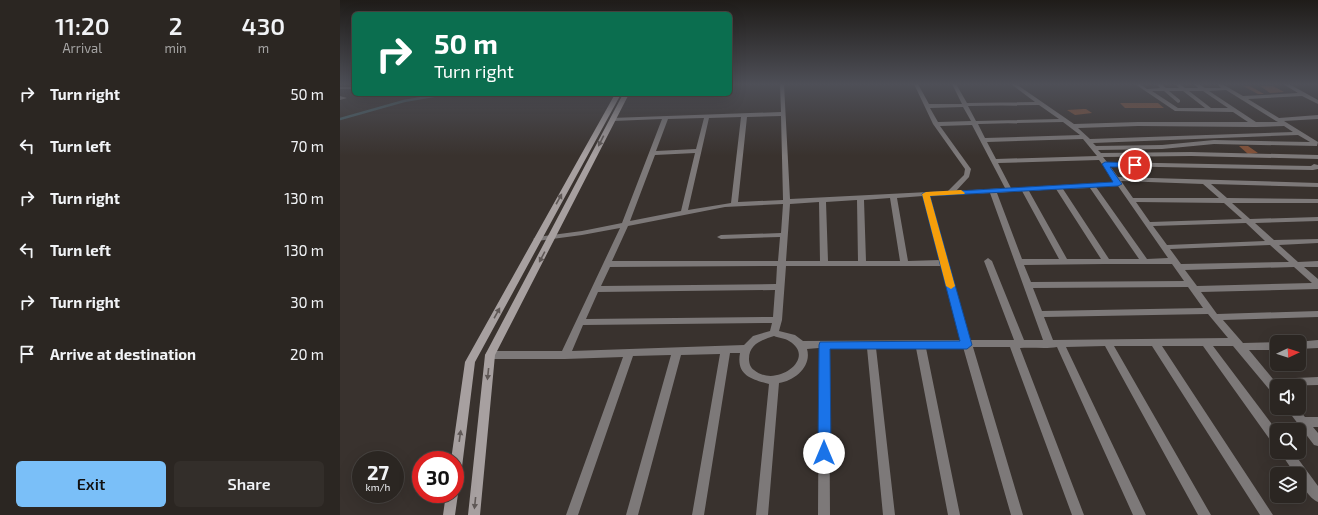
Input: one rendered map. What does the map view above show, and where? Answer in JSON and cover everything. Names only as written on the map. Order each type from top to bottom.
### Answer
[{"type":"street","points":[[458,451],[470,362],[610,108]]},
{"type":"street","points":[[474,515],[490,354],[619,108]]},
{"type":"street","points":[[774,333],[777,320],[787,201],[783,108]]},
{"type":"street","points":[[929,108],[936,124],[968,169],[967,176],[950,193]]},
{"type":"street","points":[[968,108],[1009,190]]},
{"type":"street","points":[[1048,108],[1073,126],[1087,139],[1213,314],[1270,382]]},
{"type":"street","points":[[1174,108],[1177,110],[1234,110]]},
{"type":"street","points":[[1231,108],[1256,125]]},
{"type":"street","points":[[1258,108],[1318,144]]},
{"type":"street","points":[[613,119],[783,114]]},
{"type":"street","points":[[734,204],[744,115]]},
{"type":"street","points":[[684,213],[707,116]]},
{"type":"street","points":[[1278,120],[1318,117]]},
{"type":"street","points":[[565,355],[626,225],[666,118]]},
{"type":"street","points":[[936,124],[1065,120]]},
{"type":"street","points":[[1073,126],[1138,124],[1285,124]]},
{"type":"street","points":[[984,140],[1087,139],[1300,133]]},
{"type":"street","points":[[1100,156],[1162,147],[1214,142],[1318,144]]},
{"type":"street","points":[[652,153],[698,151]]},
{"type":"street","points":[[994,161],[1100,156],[1191,154],[1318,157]]},
{"type":"street","points":[[1100,156],[1312,168],[1314,166],[1318,166]]},
{"type":"street","points":[[537,239],[552,238],[626,225],[734,204],[1025,190],[1092,186],[1117,182],[1205,182],[1318,185]]},
{"type":"street","points":[[1205,182],[1318,285]]},
{"type":"street","points":[[1092,186],[1145,261]]},
{"type":"street","points":[[1059,188],[1106,262]]},
{"type":"street","points":[[1025,190],[1065,262]]},
{"type":"street","points":[[993,191],[1039,314],[1140,515]]},
{"type":"street","points":[[926,194],[967,345],[1017,515]]},
{"type":"street","points":[[893,197],[904,263]]},
{"type":"street","points":[[860,198],[862,263]]},
{"type":"street","points":[[822,200],[824,263]]},
{"type":"street","points":[[1130,200],[1318,201]]},
{"type":"street","points":[[1148,224],[1318,220]]},
{"type":"street","points":[[721,236],[783,235]]},
{"type":"street","points":[[1166,247],[1318,241]]},
{"type":"street","points":[[988,261],[1078,515]]},
{"type":"street","points":[[1020,262],[1145,261],[1177,264],[1318,264]]},
{"type":"street","points":[[607,264],[944,263]]},
{"type":"street","points":[[1028,285],[1194,287],[1318,285]]},
{"type":"street","points":[[595,289],[779,287]]},
{"type":"street","points":[[1039,314],[1318,314]]},
{"type":"street","points":[[580,322],[777,320]]},
{"type":"street","points":[[774,333],[785,334],[795,338],[802,345],[805,354],[803,363],[796,372],[786,378],[762,380],[752,374],[745,367],[743,358],[746,349],[753,341],[763,336],[774,333]]},
{"type":"street","points":[[1206,343],[1270,430]]},
{"type":"street","points":[[802,345],[1206,343],[1270,346]]},
{"type":"street","points":[[920,344],[954,515]]},
{"type":"street","points":[[1108,344],[1204,515]]},
{"type":"street","points":[[1156,344],[1268,515]]},
{"type":"street","points":[[1306,345],[1318,344]]},
{"type":"street","points":[[824,345],[824,515]]},
{"type":"street","points":[[871,345],[889,515]]},
{"type":"street","points":[[698,515],[726,349]]},
{"type":"street","points":[[490,354],[565,355],[746,349]]},
{"type":"street","points":[[632,515],[677,351]]},
{"type":"street","points":[[572,515],[630,352]]},
{"type":"street","points":[[762,515],[774,380]]},
{"type":"street","points":[[1306,381],[1318,381]]},
{"type":"street","points":[[1297,415],[1318,441]]},
{"type":"street","points":[[1303,422],[1318,422]]},
{"type":"street","points":[[1291,459],[1318,496]]},
{"type":"street","points":[[450,515],[451,503]]},
{"type":"building","points":[[1086,109],[1092,113],[1075,115],[1067,110]]},
{"type":"building","points":[[1239,146],[1248,146],[1258,153],[1248,154]]},
{"type":"waterway","points":[[340,119],[379,108]]},
{"type":"slow traffic","points":[[951,286],[926,194],[961,193]]},
{"type":"route","points":[[824,453],[824,345],[967,345],[926,194],[1118,184],[1105,164],[1135,165]]}]
